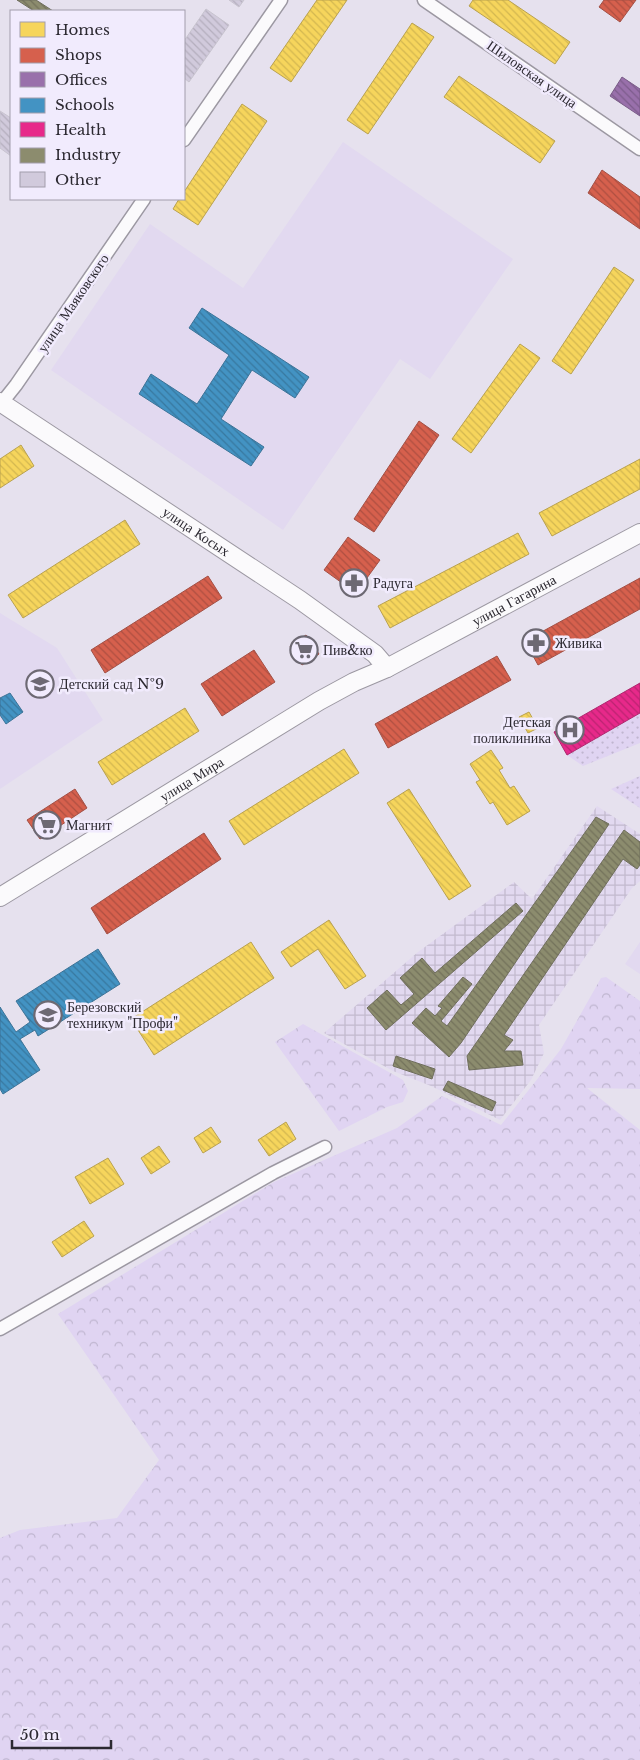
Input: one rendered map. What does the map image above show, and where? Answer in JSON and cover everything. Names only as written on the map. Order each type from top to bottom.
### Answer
[{"type":"street","points":[[185,139],[281,0]]},
{"type":"street","name":"Шиловская улица","points":[[424,0],[438,4],[640,148]]},
{"type":"street","name":"улица Маяковского","points":[[0,404],[143,200]]},
{"type":"street","name":"улица Косых","points":[[0,404],[307,605],[375,654],[387,668]]},
{"type":"street","name":"улица Гагарина","points":[[387,668],[640,534]]},
{"type":"street","name":"улица Мира","points":[[0,898],[319,701],[354,682],[387,668]]},
{"type":"street","points":[[0,1329],[273,1173],[326,1147]]},
{"type":"shaded area","points":[[343,142],[513,259],[430,379],[400,359],[283,530],[51,370],[150,224],[243,288]]},
{"type":"shaded area","name":"Детский сад №9","points":[[0,613],[57,648],[103,720],[0,789]]},
{"type":"shaded area","points":[[597,806],[640,834],[640,881],[632,888],[539,1025],[544,1053],[531,1080],[500,1120],[431,1086],[393,1071],[324,1033],[418,952],[514,882],[532,899]]},
{"type":"shaded area","points":[[640,942],[640,974],[625,964]]},
{"type":"green space","points":[[640,713],[640,743],[583,766],[567,755]]},
{"type":"green space","points":[[640,776],[640,808],[611,789]]},
{"type":"green space","points":[[606,977],[640,1001],[640,1089],[587,1088],[640,1130],[640,1760],[0,1760],[0,1538],[20,1530],[117,1518],[159,1460],[58,1314],[274,1182],[397,1128],[442,1096],[501,1125],[561,1049],[601,978]]},
{"type":"green space","points":[[303,1024],[403,1080],[408,1091],[403,1102],[387,1107],[339,1131],[275,1042]]},
{"type":"building: Homes","points":[[317,0],[347,0],[291,82],[270,68]]},
{"type":"building: Homes","points":[[473,0],[508,0],[570,42],[555,64],[469,6]]},
{"type":"building: Homes","points":[[412,23],[434,37],[368,134],[347,120]]},
{"type":"building: Homes","points":[[459,76],[555,141],[540,163],[444,97]]},
{"type":"building: Homes","points":[[242,104],[267,121],[198,225],[173,209],[178,200],[185,200],[185,190]]},
{"type":"building: Homes","points":[[614,267],[634,280],[571,374],[552,361]]},
{"type":"building: Homes","points":[[520,344],[540,358],[471,453],[452,439]]},
{"type":"building: Homes","points":[[21,445],[34,466],[0,488],[0,459]]},
{"type":"building: Homes","points":[[640,459],[640,489],[552,536],[539,513]]},
{"type":"building: Homes","points":[[125,520],[140,544],[23,618],[8,595]]},
{"type":"building: Homes","points":[[518,533],[529,554],[390,628],[378,606]]},
{"type":"building: Homes","points":[[185,708],[199,731],[112,785],[98,762]]},
{"type":"building: Homes","points":[[529,712],[538,728],[528,733],[519,717]]},
{"type":"building: Homes","points":[[344,749],[359,773],[244,845],[229,821]]},
{"type":"building: Homes","points":[[491,750],[503,768],[499,770],[510,788],[514,786],[530,811],[507,825],[493,802],[490,804],[476,782],[480,780],[470,764]]},
{"type":"building: Homes","points":[[409,789],[471,886],[449,900],[387,803]]},
{"type":"building: Homes","points":[[329,920],[366,976],[345,989],[318,949],[291,967],[281,952]]},
{"type":"building: Homes","points":[[251,942],[274,978],[154,1055],[131,1019]]},
{"type":"building: Homes","points":[[286,1122],[296,1139],[269,1156],[258,1140]]},
{"type":"building: Homes","points":[[211,1127],[221,1142],[203,1153],[194,1138]]},
{"type":"building: Homes","points":[[159,1146],[170,1162],[151,1174],[141,1158]]},
{"type":"building: Homes","points":[[108,1158],[124,1184],[90,1204],[75,1177]]},
{"type":"building: Homes","points":[[84,1221],[94,1236],[62,1257],[52,1242]]},
{"type":"building: Shops","points":[[604,0],[636,0],[620,22],[599,7]]},
{"type":"building: Shops","points":[[602,170],[640,197],[640,229],[588,193]]},
{"type":"building: Shops","points":[[419,421],[439,435],[374,532],[354,519]]},
{"type":"building: Shops","points":[[348,537],[380,560],[356,593],[324,570]]},
{"type":"building: Shops","points":[[208,576],[222,598],[105,673],[91,650]]},
{"type":"building: Shops","points":[[640,578],[640,609],[538,665],[525,641]]},
{"type":"building: Shops","points":[[306,635],[319,654],[302,665],[290,646]]},
{"type":"building: Shops","points":[[254,650],[275,682],[222,716],[201,684]]},
{"type":"building: Shops","points":[[497,656],[511,680],[388,748],[375,724]]},
{"type":"building: Shops","points":[[75,789],[87,808],[40,839],[27,820]]},
{"type":"building: Shops","points":[[204,833],[221,859],[107,934],[91,908]]},
{"type":"building: Offices","points":[[622,77],[640,89],[640,116],[610,96]]},
{"type":"building: Schools","points":[[202,308],[309,377],[295,398],[252,370],[221,419],[264,447],[251,466],[139,394],[151,374],[197,404],[229,355],[189,328]]},
{"type":"building: Schools","points":[[10,693],[23,712],[6,724],[0,715],[0,698]]},
{"type":"building: Schools","name":"Березовский техникум \"Профи\"","points":[[98,949],[120,984],[38,1036],[35,1030],[20,1039],[40,1070],[3,1094],[0,1089],[0,1007],[16,1032],[30,1022],[16,1001]]},
{"type":"building: Health","points":[[640,683],[640,713],[567,755],[554,732]]},
{"type":"building: Industry","points":[[17,0],[36,0],[51,10],[32,10]]},
{"type":"building: Industry","points":[[596,817],[609,824],[461,1043],[449,1057],[412,1023],[426,1008],[435,1016],[442,1008],[438,1006],[463,977],[472,984],[441,1021],[447,1026]]},
{"type":"building: Industry","points":[[624,830],[640,842],[640,865],[637,869],[623,859],[504,1035],[513,1040],[504,1051],[521,1051],[523,1065],[469,1070],[467,1056]]},
{"type":"building: Industry","points":[[516,903],[523,911],[386,1030],[367,1008],[387,990],[401,1005],[414,994],[400,978],[422,958],[435,973]]},
{"type":"building: Industry","points":[[396,1056],[435,1069],[432,1079],[393,1066]]},
{"type":"building: Industry","points":[[448,1081],[496,1102],[492,1111],[443,1090]]},
{"type":"building: Other","points":[[229,0],[244,0],[239,7]]},
{"type":"building: Other","points":[[206,9],[229,25],[189,82],[185,79],[185,40]]},
{"type":"building: Other","points":[[0,111],[10,117],[10,155],[0,148]]},
{"type":"place","name":"Радуга","points":[[354,583]]},
{"type":"place","name":"Живика","points":[[536,643]]},
{"type":"place","name":"Пив&ко","points":[[304,650]]},
{"type":"place","name":"Детский сад №9","points":[[40,684]]},
{"type":"place","name":"Детская поликлиника","points":[[570,730]]},
{"type":"place","name":"Магнит","points":[[47,825]]},
{"type":"place","name":"Березовский техникум \"Профи\"","points":[[48,1015]]}]
